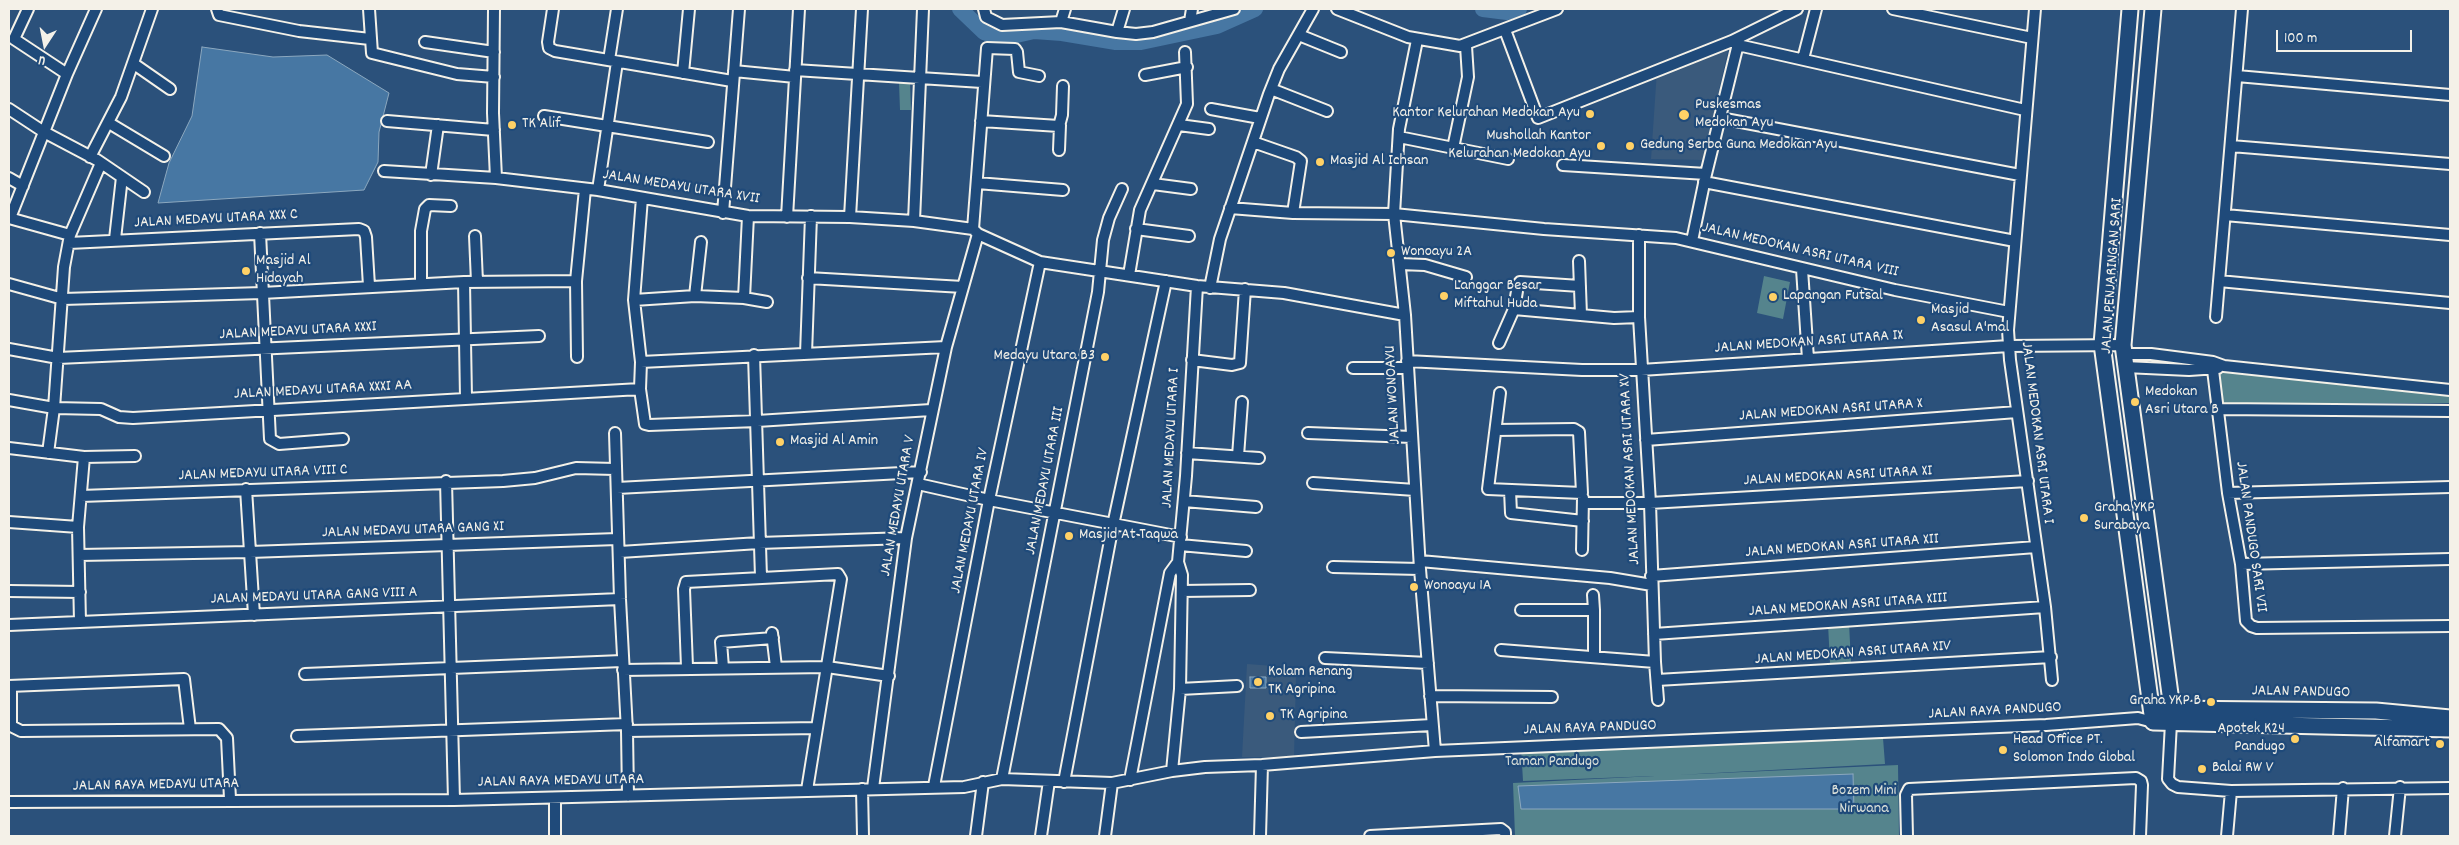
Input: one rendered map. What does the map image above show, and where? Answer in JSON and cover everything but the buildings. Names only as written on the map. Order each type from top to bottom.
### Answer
[{"type":"street","points":[[28,9],[11,37],[67,74]]},
{"type":"street","points":[[9,218],[67,74],[96,9]]},
{"type":"street","points":[[90,157],[109,123],[134,64],[152,9]]},
{"type":"street","points":[[217,9],[219,15],[299,31],[370,39]]},
{"type":"street","points":[[369,9],[370,50],[375,54],[457,74],[494,77]]},
{"type":"street","points":[[494,9],[496,178]]},
{"type":"street","points":[[553,9],[549,48],[555,51],[683,73],[733,76],[859,74],[982,82]]},
{"type":"street","points":[[598,190],[608,126],[617,9]]},
{"type":"street","points":[[683,73],[689,9]]},
{"type":"street","points":[[723,212],[739,9]]},
{"type":"street","points":[[787,217],[799,9]]},
{"type":"street","points":[[850,217],[862,9]]},
{"type":"street","points":[[914,221],[923,9]]},
{"type":"street","points":[[984,9],[986,17],[1002,25],[1061,22],[1136,34],[1153,32],[1234,9]]},
{"type":"street","points":[[1061,22],[1065,9]]},
{"type":"street","points":[[1117,32],[1124,9]]},
{"type":"street","points":[[1190,22],[1192,9]]},
{"type":"street","points":[[1210,288],[1230,208],[1260,118],[1271,89],[1312,9]]},
{"type":"street","points":[[1337,9],[1417,40],[1466,46],[1556,9]]},
{"type":"street","points":[[1505,30],[1538,118],[1737,41],[1797,9]]},
{"type":"street","points":[[1803,59],[1816,9]]},
{"type":"street","points":[[1893,9],[2032,38]]},
{"type":"street","name":"JALAN MEDOKAN ASRI UTARA I","points":[[2034,9],[2009,312],[2009,346],[2045,607],[2052,680]]},
{"type":"street","name":"JALAN PENJARINGAN SARI","points":[[2130,9],[2102,344],[2148,717]]},
{"type":"street","name":"JALAN PENJARINGAN SARI","points":[[2153,9],[2124,355],[2171,716]]},
{"type":"street","points":[[2216,318],[2242,9]]},
{"type":"street","points":[[1299,35],[1342,52]]},
{"type":"street","name":"JALAN WONOAYU","points":[[1417,40],[1399,137],[1394,214],[1405,315],[1420,565],[1435,751]]},
{"type":"street","points":[[1737,41],[1803,59],[2025,110]]},
{"type":"street","points":[[1692,241],[1737,41]]},
{"type":"street","points":[[425,42],[494,52]]},
{"type":"street","points":[[1453,148],[1468,77],[1466,46]]},
{"type":"street","name":"JALAN MEDAYU UTARA V","points":[[863,836],[868,789],[889,676],[906,538],[921,472],[931,410],[976,232],[982,82],[986,50],[989,47],[1015,49],[1019,72],[1039,76]]},
{"type":"street","points":[[1129,275],[1140,210],[1187,104],[1185,52]]},
{"type":"street","points":[[134,64],[170,89]]},
{"type":"street","points":[[1145,75],[1187,66]]},
{"type":"street","points":[[2236,76],[2450,95]]},
{"type":"street","points":[[1059,150],[1063,86]]},
{"type":"street","points":[[1271,89],[1327,111]]},
{"type":"street","points":[[9,108],[44,132],[101,163],[144,192]]},
{"type":"street","points":[[1211,109],[1260,118]]},
{"type":"street","points":[[544,116],[708,142]]},
{"type":"street","points":[[1720,118],[2020,175]]},
{"type":"street","points":[[981,121],[1060,125]]},
{"type":"street","points":[[387,122],[494,130]]},
{"type":"street","points":[[109,123],[164,156]]},
{"type":"street","points":[[431,175],[438,125]]},
{"type":"street","points":[[1179,125],[1209,129]]},
{"type":"street","points":[[1399,137],[1508,159]]},
{"type":"street","points":[[1253,142],[1296,157],[1301,161],[1293,213]]},
{"type":"street","points":[[2231,146],[2450,164]]},
{"type":"street","points":[[48,453],[54,408],[64,266],[70,239],[101,163]]},
{"type":"street","points":[[1563,165],[1705,178],[2015,241]]},
{"type":"street","name":"JALAN MEDAYU UTARA XVII","points":[[384,171],[496,178],[598,190],[748,216],[850,217],[914,221],[976,232],[1040,262],[1210,288],[1245,289],[1321,299],[1405,315]]},
{"type":"street","points":[[115,239],[122,177]]},
{"type":"street","points":[[9,178],[23,186]]},
{"type":"street","points":[[977,183],[1063,190]]},
{"type":"street","points":[[1153,184],[1191,189]]},
{"type":"street","points":[[576,357],[576,281],[585,189]]},
{"type":"street","name":"JALAN MEDAYU UTARA III","points":[[1002,779],[1056,512],[1101,270],[1106,228],[1122,190]]},
{"type":"street","points":[[642,198],[634,300],[641,362],[640,389],[643,421],[649,426],[931,410]]},
{"type":"street","points":[[421,284],[421,231],[425,209],[429,205],[451,206]]},
{"type":"street","name":"JALAN MEDOKAN ASRI UTARA VIII","points":[[1230,208],[1293,213],[1394,214],[1676,238],[1802,269],[2009,312]]},
{"type":"street","points":[[2225,215],[2450,235]]},
{"type":"street","points":[[744,298],[748,216]]},
{"type":"street","points":[[806,354],[811,216]]},
{"type":"street","name":"JALAN MEDAYU UTARA XXX C","points":[[9,218],[70,239],[115,239],[353,229],[364,231],[369,286]]},
{"type":"street","points":[[1136,229],[1189,236]]},
{"type":"street","points":[[260,233],[270,439],[274,443],[343,439]]},
{"type":"street","points":[[475,236],[477,282]]},
{"type":"street","name":"JALAN MEDOKAN ASRI UTARA XV","points":[[1639,236],[1641,370],[1650,503],[1654,662],[1658,700]]},
{"type":"street","points":[[695,296],[701,242]]},
{"type":"street","points":[[1579,261],[1581,315]]},
{"type":"street","name":"JALAN MEDAYU UTARA IV","points":[[934,786],[989,500],[1040,262]]},
{"type":"street","points":[[1400,264],[1424,266],[1466,277]]},
{"type":"street","points":[[1802,269],[1808,359]]},
{"type":"street","points":[[808,278],[963,287]]},
{"type":"street","points":[[1499,342],[1514,309],[1518,285],[1523,280],[1580,286]]},
{"type":"street","points":[[9,284],[63,299],[262,293],[464,282],[576,281]]},
{"type":"street","points":[[1064,782],[1113,525],[1166,281]]},
{"type":"street","points":[[2219,281],[2450,303]]},
{"type":"street","points":[[464,282],[466,398]]},
{"type":"street","name":"JALAN MEDAYU UTARA I","points":[[1172,771],[1180,689],[1182,575],[1178,562],[1184,501],[1197,286]]},
{"type":"street","points":[[1192,360],[1232,365],[1240,363],[1245,289]]},
{"type":"street","points":[[634,300],[695,296],[744,298],[767,302]]},
{"type":"street","points":[[1514,309],[1581,315],[1639,317]]},
{"type":"street","name":"JALAN MEDAYU UTARA XXXI","points":[[9,349],[58,358],[539,336]]},
{"type":"street","name":"JALAN MEDOKAN ASRI UTARA IX","points":[[1352,368],[1407,364],[1474,364],[1582,370],[1641,370],[2009,346],[2102,344],[2124,355],[2151,354],[2213,366]]},
{"type":"street","points":[[641,362],[946,347]]},
{"type":"street","points":[[754,355],[761,577]]},
{"type":"street","points":[[2213,366],[2450,390]]},
{"type":"street","name":"JALAN PANDUGO SARI VII","points":[[2213,366],[2228,493],[2241,564],[2246,621],[2251,626],[2450,626]]},
{"type":"street","name":"JALAN MEDAYU UTARA XXXI AA","points":[[9,400],[54,408],[101,409],[119,417],[133,418],[640,389]]},
{"type":"street","points":[[1500,393],[1496,430],[1574,429],[1579,432],[1584,520],[1582,550]]},
{"type":"street","points":[[1238,456],[1242,402]]},
{"type":"street","points":[[2218,408],[2450,411]]},
{"type":"street","name":"JALAN MEDOKAN ASRI UTARA X","points":[[1646,440],[2017,412]]},
{"type":"street","name":"JALAN MEDOKAN ASRI UTARA XI","points":[[1496,430],[1488,485],[1491,490],[1510,490],[1650,503],[2028,481]]},
{"type":"street","points":[[615,433],[617,538],[620,552],[620,600],[627,728],[628,796]]},
{"type":"street","points":[[1308,434],[1412,436]]},
{"type":"street","points":[[9,448],[84,458],[135,456]]},
{"type":"street","points":[[1187,453],[1259,458]]},
{"type":"street","points":[[80,622],[78,527],[84,458]]},
{"type":"street","name":"JALAN MEDAYU UTARA VIII C","points":[[81,496],[526,478],[576,468],[615,469]]},
{"type":"street","points":[[617,488],[921,472]]},
{"type":"street","points":[[446,481],[454,730],[454,800]]},
{"type":"street","points":[[1313,483],[1415,490]]},
{"type":"street","points":[[918,484],[989,500],[1056,512],[1181,541],[1246,551]]},
{"type":"street","points":[[2228,493],[2450,487]]},
{"type":"street","points":[[246,489],[254,615]]},
{"type":"street","points":[[1510,490],[1511,513],[1584,520]]},
{"type":"street","points":[[1184,501],[1256,507]]},
{"type":"street","points":[[9,522],[78,527]]},
{"type":"street","name":"JALAN MEDAYU UTARA GANG XI","points":[[78,555],[250,552],[617,538]]},
{"type":"street","points":[[620,552],[759,543],[906,538]]},
{"type":"street","name":"JALAN MEDOKAN ASRI UTARA XII","points":[[1333,567],[1420,565],[1651,581],[2036,548]]},
{"type":"street","points":[[2241,564],[2450,558]]},
{"type":"street","points":[[1130,780],[1170,573],[1178,562]]},
{"type":"street","points":[[687,667],[684,584],[690,580],[838,574],[841,579],[807,790]]},
{"type":"street","points":[[1182,591],[1250,590]]},
{"type":"street","points":[[9,591],[80,592]]},
{"type":"street","points":[[1593,595],[1595,612],[1594,657]]},
{"type":"street","name":"JALAN MEDAYU UTARA GANG VIII A","points":[[9,625],[620,600]]},
{"type":"street","name":"JALAN MEDOKAN ASRI UTARA XIII","points":[[1654,634],[2045,607]]},
{"type":"street","points":[[1521,610],[1595,612]]},
{"type":"street","points":[[723,668],[721,642],[773,635],[776,667]]},
{"type":"street","points":[[1501,650],[1654,662]]},
{"type":"street","name":"JALAN MEDOKAN ASRI UTARA XIV","points":[[1657,680],[2051,657]]},
{"type":"street","points":[[1325,658],[1428,663]]},
{"type":"street","points":[[306,674],[623,665],[723,668],[828,667],[889,676]]},
{"type":"street","points":[[190,730],[184,679],[10,686],[11,726],[21,731],[190,730],[219,729],[225,733],[230,799]]},
{"type":"street","points":[[1180,689],[1237,686]]},
{"type":"street","points":[[1430,696],[1552,697]]},
{"type":"street","name":"JALAN PANDUGO","points":[[2148,717],[2376,711],[2450,718]]},
{"type":"street","points":[[2171,716],[2168,779],[2178,787],[2231,791],[2400,787],[2450,788]]},
{"type":"street","name":"JALAN PANDUGO","points":[[2171,716],[2450,729]]},
{"type":"street","name":"JALAN RAYA PANDUGO","points":[[1112,783],[1172,771],[1435,751],[2071,723],[2148,717]]},
{"type":"street","points":[[1301,732],[1432,725]]},
{"type":"street","points":[[297,736],[454,730],[817,728]]},
{"type":"street","points":[[1260,836],[1262,765]]},
{"type":"street","points":[[1906,836],[1906,795],[1909,789],[2136,778],[2141,781],[2142,786],[2140,836]]},
{"type":"street","name":"JALAN RAYA MEDAYU UTARA","points":[[9,802],[555,798],[964,786],[1002,779],[1112,783]]},
{"type":"street","points":[[1041,836],[1049,781]]},
{"type":"street","points":[[976,836],[983,782]]},
{"type":"street","points":[[1105,836],[1112,783]]},
{"type":"street","points":[[2395,836],[2400,787]]},
{"type":"street","points":[[2339,836],[2343,788]]},
{"type":"street","points":[[2227,836],[2231,791]]},
{"type":"street","points":[[555,798],[555,836]]},
{"type":"street","points":[[1370,836],[1446,834],[1501,829],[1505,834]]},
{"type":"shaded area","points":[[202,47],[273,57],[327,55],[389,93],[379,132],[378,162],[364,190],[158,203],[169,163],[192,116]]},
{"type":"shaded area","name":"Puskesmas Medokan Ayu","points":[[1728,50],[1703,160],[1651,159],[1657,70]]},
{"type":"shaded area","name":"TK Agripina","points":[[1247,664],[1274,666],[1280,674],[1296,676],[1294,757],[1242,757]]},
{"type":"shaded area","name":"Kolam Renang TK Agripina","points":[[1250,677],[1266,677],[1266,688],[1250,688]]},
{"type":"shaded area","points":[[1853,774],[1854,809],[1521,809],[1518,786]]},
{"type":"green space","points":[[910,81],[911,110],[900,110],[899,82]]},
{"type":"green space","name":"Lapangan Futsal","points":[[1764,276],[1790,282],[1783,319],[1757,313]]},
{"type":"green space","points":[[2220,370],[2450,392],[2450,403],[2220,403]]},
{"type":"green space","points":[[1849,623],[1851,662],[1830,663],[1828,624]]},
{"type":"green space","name":"Bozem Mini Nirwana","points":[[1883,738],[1885,764],[1677,775],[1898,765],[1899,836],[1515,836],[1513,783],[1655,776],[1523,781],[1521,747]]},
{"type":"waterway","points":[[960,9],[984,32],[1003,38],[1034,31],[1062,33],[1116,42],[1141,42],[1217,26],[1255,9]]},
{"type":"waterway","points":[[1483,9],[1507,12],[1519,9]]},
{"type":"place","name":"Kantor Kelurahan Medokan Ayu","points":[[1590,114]]},
{"type":"place","name":"Puskesmas Medokan Ayu","points":[[1684,115]]},
{"type":"place","name":"TK Alif","points":[[512,125]]},
{"type":"place","name":"Mushollah Kantor Kelurahan Medokan Ayu","points":[[1601,146]]},
{"type":"place","name":"Gedung Serba Guna Medokan Ayu","points":[[1630,146]]},
{"type":"place","name":"Masjid Al Ichsan","points":[[1320,162]]},
{"type":"place","name":"Wonoayu 2A","points":[[1391,253]]},
{"type":"place","name":"Masjid Al Hidayah","points":[[246,271]]},
{"type":"place","name":"Langgar Besar Miftahul Huda","points":[[1444,296]]},
{"type":"place","name":"Lapangan Futsal","points":[[1773,297]]},
{"type":"place","name":"Masjid Asasul A'mal","points":[[1921,320]]},
{"type":"place","name":"Medayu Utara B3","points":[[1105,357]]},
{"type":"place","name":"Medokan Asri Utara B","points":[[2135,402]]},
{"type":"place","name":"Masjid Al Amin","points":[[780,442]]},
{"type":"place","name":"Graha YKP Surabaya","points":[[2084,518]]},
{"type":"place","name":"Masjid At Taqwa","points":[[1069,536]]},
{"type":"place","name":"Wonoayu 1A","points":[[1414,587]]},
{"type":"place","name":"Kolam Renang TK Agripina","points":[[1258,682]]},
{"type":"place","name":"Graha YKP B","points":[[2211,702]]},
{"type":"place","name":"TK Agripina","points":[[1270,716]]},
{"type":"place","name":"Apotek K24 Pandugo","points":[[2295,739]]},
{"type":"place","name":"Alfamart","points":[[2440,744]]},
{"type":"place","name":"Head Office PT. Solomon Indo Global","points":[[2003,750]]},
{"type":"place","name":"Balai RW V","points":[[2202,769]]},
{"type":"park label","name":"Taman Pandugo","points":[[1552,763]]}]
